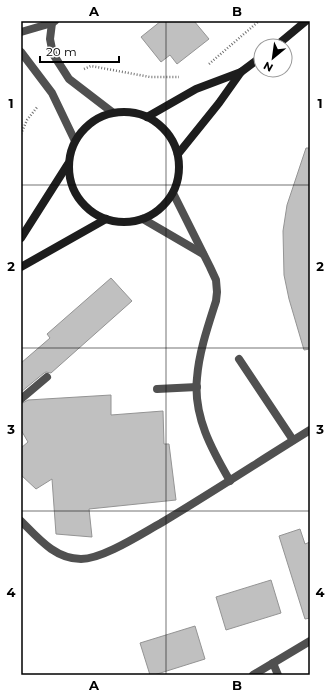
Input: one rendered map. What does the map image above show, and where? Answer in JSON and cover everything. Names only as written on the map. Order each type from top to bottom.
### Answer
[{"type":"main road","points":[[287,38],[306,21]]},
{"type":"main road","points":[[148,117],[196,89],[241,72],[253,63]]},
{"type":"main road","points":[[178,154],[219,103],[241,72]]},
{"type":"main road","points":[[130,111],[148,117],[167,132],[178,154],[179,173],[173,193],[160,209],[143,219],[123,222],[106,219],[91,211],[80,200],[71,184],[68,164],[70,151],[75,140],[93,120],[112,112],[130,111]]},
{"type":"main road","points":[[21,238],[68,164]]},
{"type":"main road","points":[[21,267],[106,219]]},
{"type":"street","points":[[21,32],[54,22]]},
{"type":"street","points":[[54,22],[50,39],[53,54],[69,79],[112,112]]},
{"type":"street","points":[[21,52],[52,93],[75,140]]},
{"type":"street","points":[[173,193],[216,280],[216,301],[199,362],[197,387],[199,411],[204,430],[230,481]]},
{"type":"street","points":[[143,219],[204,255]]},
{"type":"street","points":[[239,359],[293,440]]},
{"type":"street","points":[[21,399],[47,377]]},
{"type":"street","points":[[157,389],[197,387]]},
{"type":"street","points":[[21,521],[44,544],[68,558],[82,559],[95,557],[119,547],[230,481],[310,430]]},
{"type":"street","points":[[253,675],[310,641]]},
{"type":"street","points":[[273,663],[278,675]]},
{"type":"path","points":[[208,65],[259,21]]},
{"type":"path","points":[[80,70],[91,66],[150,77],[180,76]]},
{"type":"path","points":[[21,134],[34,110],[43,101]]},
{"type":"building","points":[[161,21],[194,21],[209,39],[177,64],[170,55],[161,62],[141,37]]},
{"type":"building","points":[[306,148],[310,148],[310,349],[304,350],[289,299],[284,275],[283,231],[287,205]]},
{"type":"building","points":[[111,278],[132,301],[51,373],[44,373],[21,392],[21,363],[50,338],[47,334]]},
{"type":"building","points":[[111,395],[111,415],[163,411],[164,444],[169,444],[176,500],[89,509],[92,537],[56,534],[52,479],[36,489],[21,475],[21,448],[28,442],[21,430],[21,404],[28,400]]},
{"type":"building","points":[[300,529],[305,544],[310,542],[310,618],[305,619],[279,536]]},
{"type":"building","points":[[271,580],[281,613],[226,630],[216,597]]},
{"type":"building","points":[[195,626],[205,659],[150,675],[140,643]]}]
